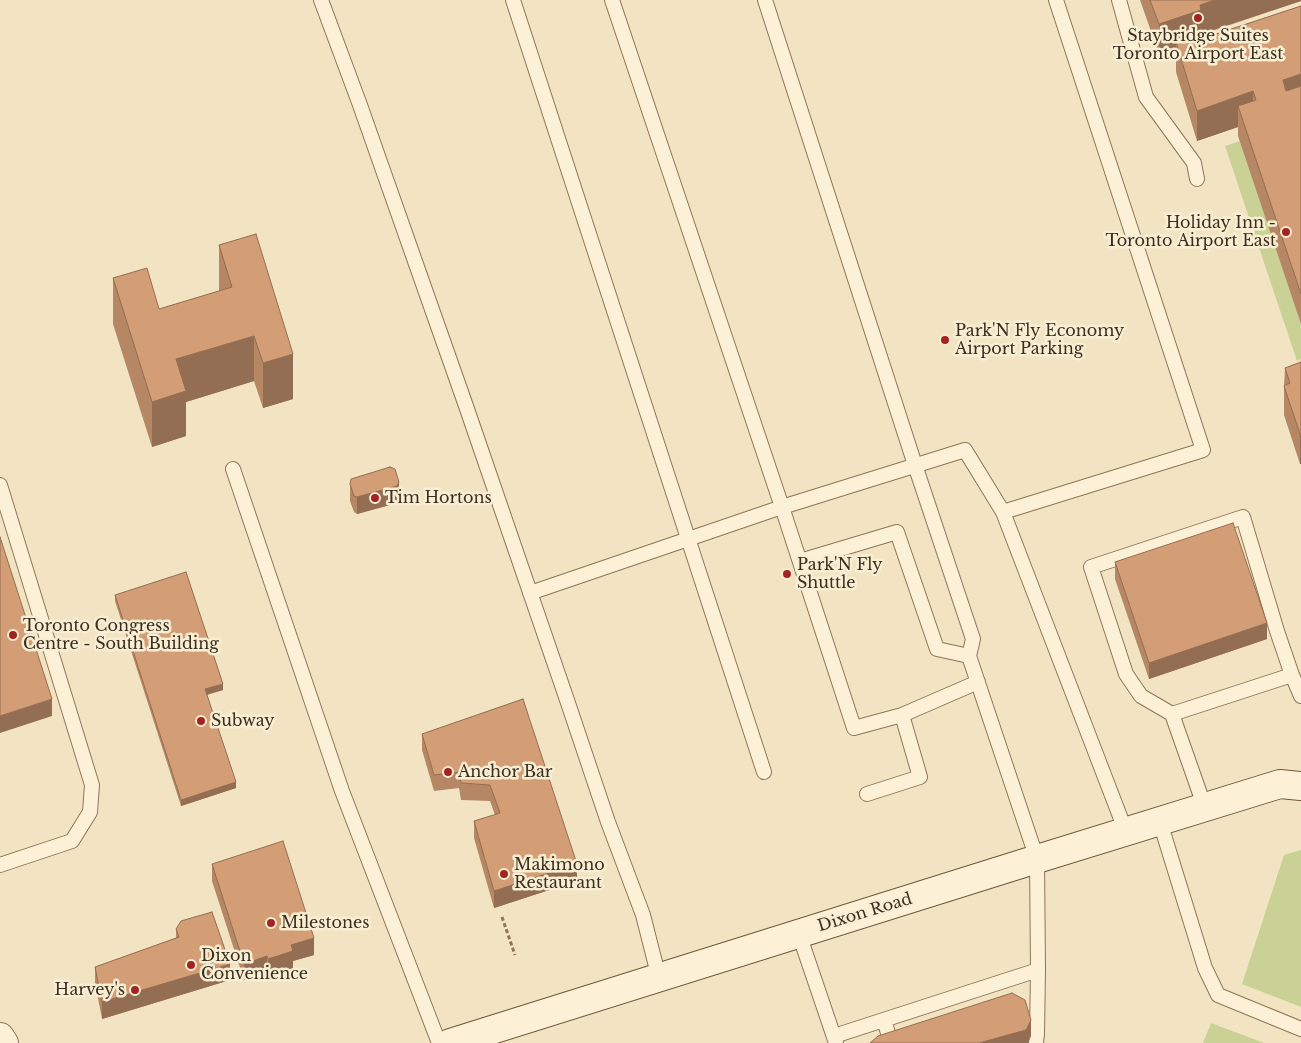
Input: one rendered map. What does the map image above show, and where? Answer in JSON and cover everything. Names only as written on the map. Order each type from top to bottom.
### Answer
[{"type":"main road","name":"Dixon Road","points":[[450,1043],[1037,859],[1205,808],[1290,785],[1301,767]]},
{"type":"main road","points":[[0,1037],[4,1043]]},
{"type":"lane","points":[[321,0],[369,130],[608,822],[643,915],[659,978]]},
{"type":"lane","points":[[513,0],[764,772]]},
{"type":"lane","points":[[612,0],[854,728],[902,715],[978,682]]},
{"type":"lane","points":[[765,0],[914,465],[973,640],[969,656],[1037,859],[1038,970],[1036,1043]]},
{"type":"lane","points":[[1003,512],[1203,450],[1056,0]]},
{"type":"lane","points":[[1119,0],[1146,98],[1194,163],[1197,179]]},
{"type":"lane","points":[[530,593],[782,507],[964,450],[1003,512],[1126,832]]},
{"type":"lane","points":[[233,469],[342,791],[439,1043]]},
{"type":"lane","points":[[0,485],[92,785],[90,812],[72,841],[0,864]]},
{"type":"lane","points":[[1205,808],[1172,714],[1141,696],[1126,674],[1091,567],[1243,518],[1277,631],[1301,696]]},
{"type":"lane","points":[[800,561],[897,532],[937,649],[969,656]]},
{"type":"lane","points":[[1172,714],[1292,675]]},
{"type":"lane","points":[[867,794],[920,776],[902,715]]},
{"type":"lane","points":[[1160,822],[1205,968],[1218,995],[1301,1029]]},
{"type":"lane","points":[[799,934],[835,1040],[884,1020],[922,1013],[964,999],[1038,970]]},
{"type":"lane","points":[[884,1020],[891,1043]]},
{"type":"path","points":[[502,916],[515,955]]},
{"type":"green space","points":[[1240,141],[1301,323],[1301,359],[1297,361],[1225,146]]},
{"type":"green space","points":[[1301,850],[1301,1007],[1242,984],[1284,855]]},
{"type":"green space","points":[[1211,1023],[1264,1043],[1203,1043]]},
{"type":"building","points":[[1150,0],[1215,0],[1200,5],[1201,10],[1159,24]]},
{"type":"building","name":"Holiday Inn - Toronto Airport East","points":[[1301,6],[1301,74],[1283,80],[1286,91],[1301,86],[1301,294],[1238,106],[1256,100],[1253,91],[1197,111],[1176,42],[1209,32],[1210,36]]},
{"type":"building","points":[[256,234],[293,354],[263,363],[254,336],[176,359],[186,391],[152,402],[113,278],[147,268],[159,309],[232,287],[219,245]]},
{"type":"building","points":[[1301,362],[1300,434],[1284,386],[1290,383],[1285,368]]},
{"type":"building","points":[[390,467],[395,469],[399,482],[397,486],[357,497],[354,496],[350,484],[351,479]]},
{"type":"building","points":[[1233,523],[1267,623],[1149,663],[1115,562]]},
{"type":"building","name":"Toronto Congress Centre - South Building","points":[[0,537],[52,699],[0,716]]},
{"type":"building","points":[[186,572],[223,684],[205,689],[236,782],[181,800],[115,595]]},
{"type":"building","points":[[523,699],[577,864],[494,891],[474,821],[500,813],[490,785],[461,783],[459,772],[434,775],[422,734]]},
{"type":"building","points":[[283,841],[314,938],[291,945],[293,951],[268,959],[267,956],[244,964],[212,864]]},
{"type":"building","points":[[212,912],[230,964],[102,1002],[95,967],[179,937],[176,929],[181,921]]},
{"type":"building","points":[[1012,993],[1025,1000],[1031,1020],[1026,1030],[979,1043],[870,1043],[878,1036]]},
{"type":"place","name":"Staybridge Suites Toronto Airport East","points":[[1198,18]]},
{"type":"place","name":"Holiday Inn - Toronto Airport East","points":[[1286,232]]},
{"type":"place","name":"Park'N Fly Economy Airport Parking","points":[[945,340]]},
{"type":"place","name":"Tim Hortons","points":[[375,498]]},
{"type":"place","name":"Park'N Fly Shuttle","points":[[787,574]]},
{"type":"place","name":"Toronto Congress Centre - South Building","points":[[13,635]]},
{"type":"place","name":"Subway","points":[[201,721]]},
{"type":"place","name":"Anchor Bar","points":[[448,772]]},
{"type":"place","name":"Makimono Restaurant","points":[[504,874]]},
{"type":"place","name":"Milestones","points":[[271,923]]},
{"type":"place","name":"Dixon Convenience","points":[[191,965]]},
{"type":"place","name":"Harvey's","points":[[135,990]]}]
